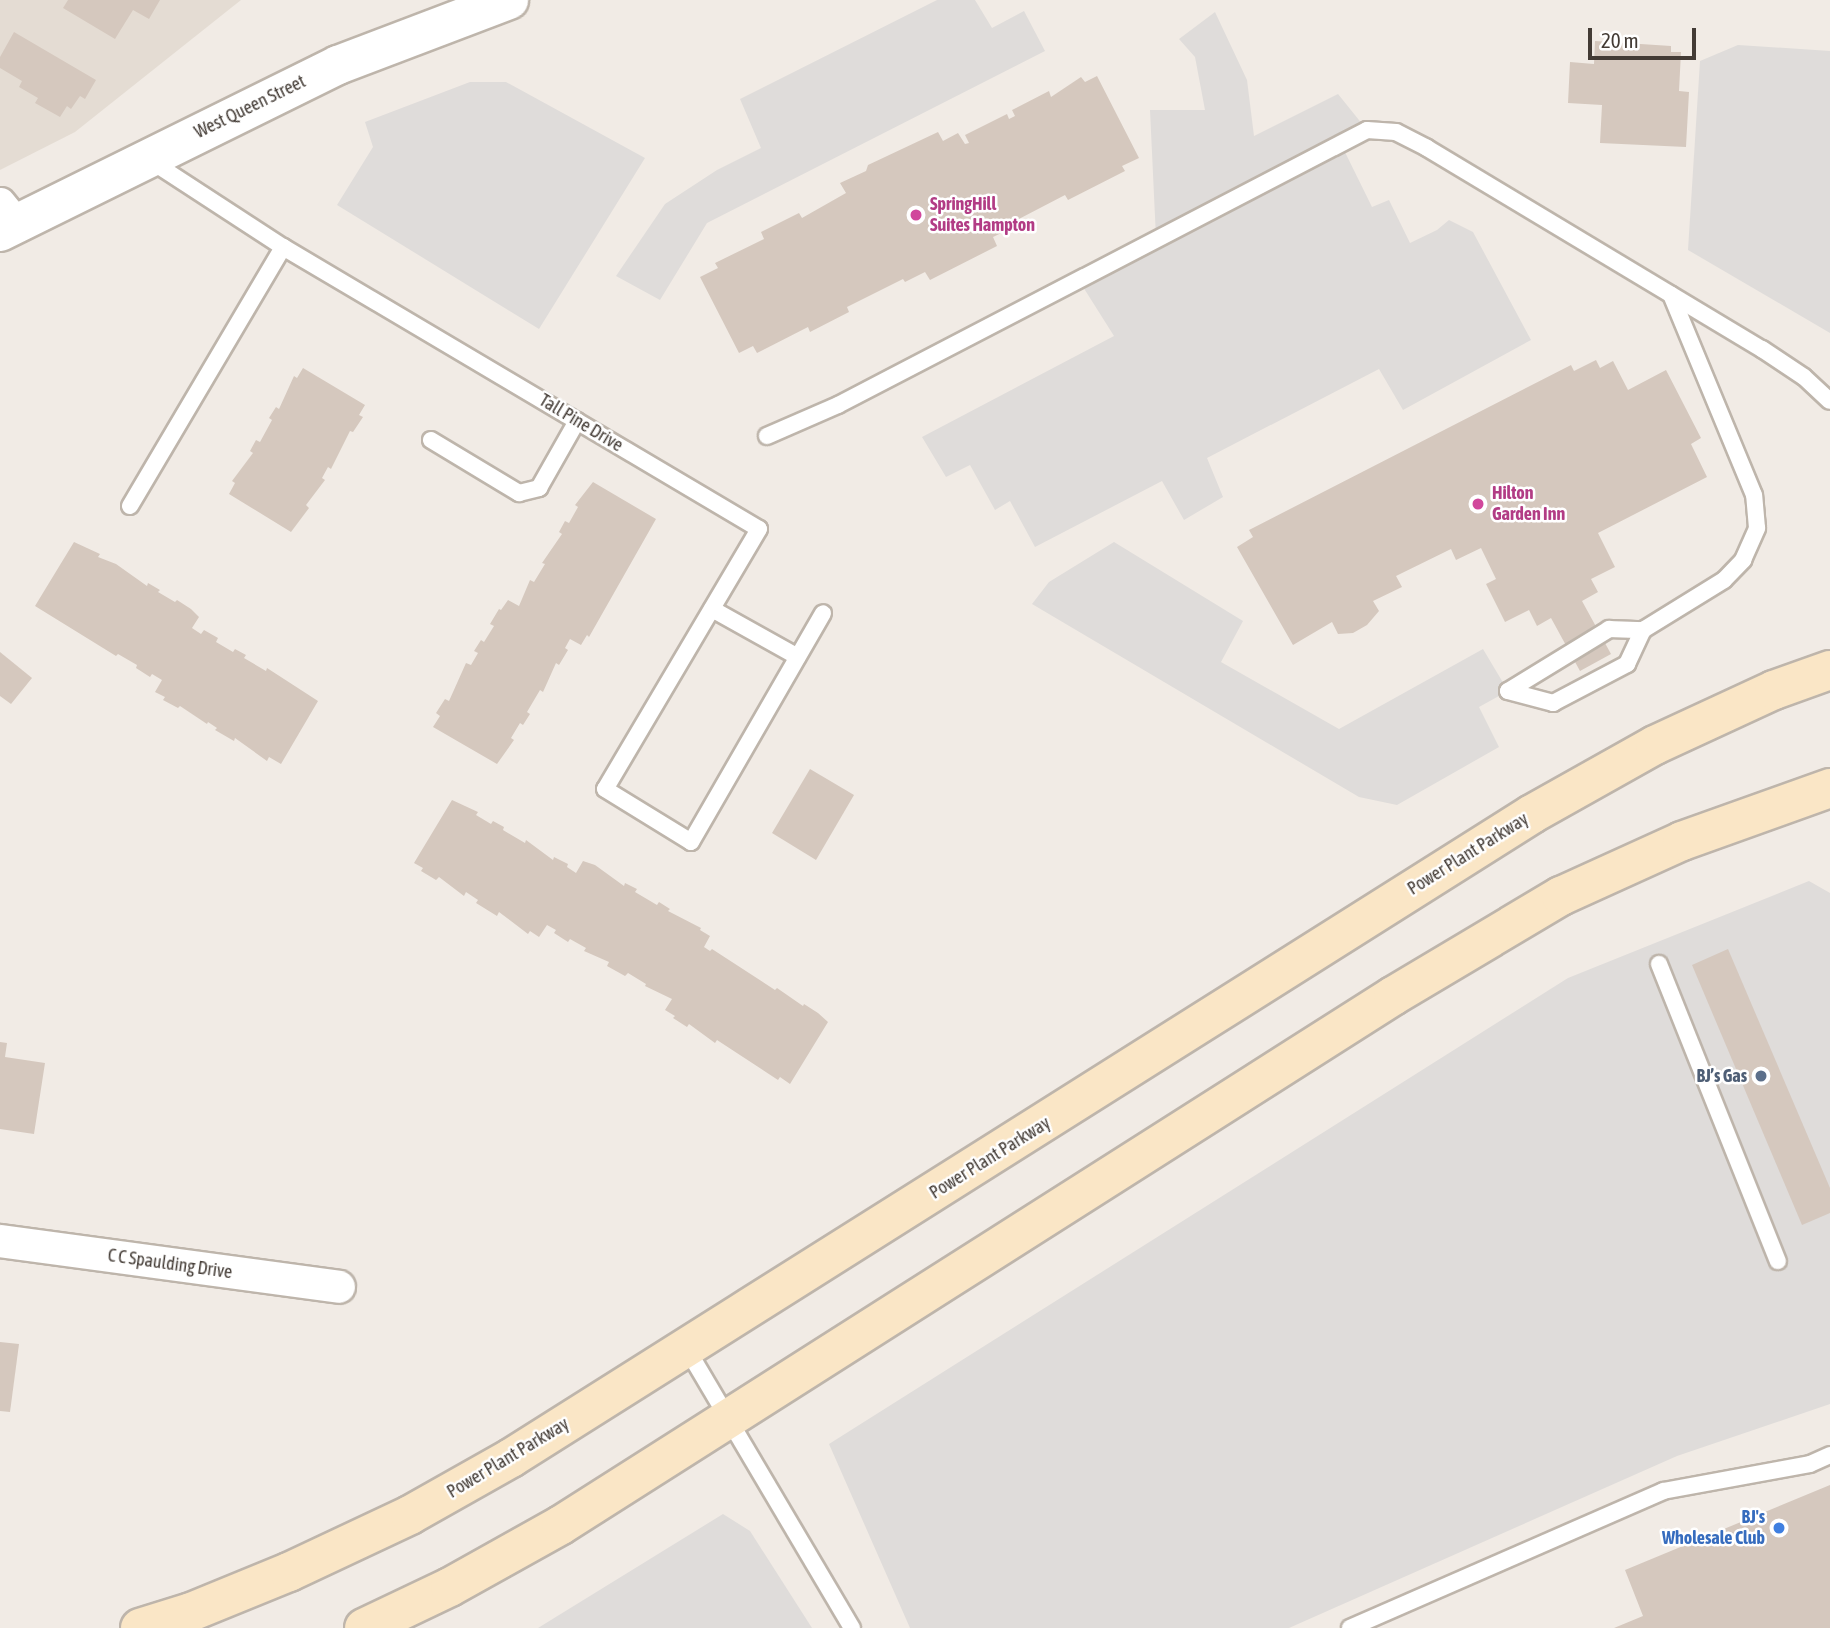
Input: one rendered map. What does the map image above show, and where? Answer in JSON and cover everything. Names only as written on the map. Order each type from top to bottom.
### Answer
[{"type":"main road","name":"Power Plant Parkway","points":[[140,1628],[191,1612],[289,1572],[410,1515],[511,1458],[1532,814],[1655,745],[1774,690],[1830,670]]},
{"type":"main road","points":[[364,1628],[450,1587],[561,1525],[1393,996],[1561,896],[1682,842],[1830,788]]},
{"type":"street","name":"West Queen Street","points":[[5,220],[146,157],[338,65],[509,0]]},
{"type":"street","name":"C C Spaulding Drive","points":[[0,1241],[339,1287]]},
{"type":"lane","points":[[767,436],[838,405],[1367,131],[1396,132],[1406,137],[1794,370],[1830,401]]},
{"type":"lane","name":"Tall Pine Drive","points":[[146,157],[283,247],[759,529],[605,789],[691,842],[798,657]]},
{"type":"lane","points":[[130,506],[283,247]]},
{"type":"lane","points":[[1643,630],[1609,629],[1508,691],[1553,703],[1627,664],[1643,630],[1724,580],[1743,559],[1757,528],[1754,495],[1671,295]]},
{"type":"lane","points":[[431,440],[520,493],[538,488],[577,421]]},
{"type":"lane","points":[[712,609],[798,657],[823,613]]},
{"type":"lane","points":[[1659,964],[1778,1261]]},
{"type":"lane","points":[[687,1349],[852,1628]]},
{"type":"lane","points":[[1350,1628],[1663,1491],[1810,1464],[1830,1455]]},
{"type":"shaded area","points":[[0,0],[241,0],[75,132],[0,170]]},
{"type":"shaded area","points":[[937,0],[975,0],[992,28],[1024,11],[1045,51],[707,223],[660,300],[616,276],[665,204],[717,170],[761,148],[740,99]]},
{"type":"shaded area","points":[[1215,12],[1247,80],[1254,136],[1338,94],[1367,130],[1340,142],[1372,207],[1389,200],[1410,243],[1437,230],[1449,220],[1473,232],[1531,340],[1403,410],[1379,369],[1207,458],[1223,497],[1184,520],[1162,481],[1035,547],[1010,501],[995,510],[970,465],[946,477],[922,437],[1114,336],[1078,279],[1156,238],[1150,110],[1205,110],[1195,57],[1179,39]]},
{"type":"shaded area","points":[[1738,45],[1830,51],[1830,333],[1688,250],[1700,61]]},
{"type":"shaded area","points":[[470,82],[506,82],[645,158],[539,329],[337,205],[373,147],[365,122]]},
{"type":"shaded area","points":[[1114,542],[1243,621],[1221,662],[1339,729],[1483,649],[1508,691],[1479,707],[1499,747],[1397,805],[1359,797],[1032,604],[1049,582]]},
{"type":"shaded area","points":[[1809,881],[1830,893],[1830,1404],[1677,1456],[1289,1628],[910,1628],[829,1444],[1568,978]]},
{"type":"shaded area","points":[[723,1514],[750,1531],[812,1628],[538,1628]]},
{"type":"building","points":[[68,0],[160,0],[149,19],[133,10],[115,39],[63,8]]},
{"type":"building","points":[[14,32],[96,80],[85,99],[80,96],[71,109],[67,106],[60,117],[35,103],[38,98],[19,87],[22,81],[0,68],[0,57]]},
{"type":"building","points":[[1595,41],[1671,46],[1671,52],[1681,52],[1679,91],[1689,92],[1686,147],[1600,143],[1602,105],[1568,103],[1570,62],[1594,64]]},
{"type":"building","name":"SpringHill Suites Hampton","points":[[1097,76],[1139,158],[1122,166],[1125,171],[1068,200],[1065,195],[1011,223],[1014,227],[993,237],[997,246],[930,280],[925,272],[905,282],[903,279],[847,307],[849,312],[810,332],[808,327],[757,353],[753,346],[739,353],[700,277],[718,268],[715,263],[764,239],[761,232],[799,213],[802,218],[846,193],[840,183],[866,171],[868,165],[938,132],[943,141],[958,133],[965,144],[969,143],[965,135],[1007,114],[1009,119],[1015,116],[1012,110],[1049,91],[1051,97],[1081,77],[1085,82]]},
{"type":"building","name":"Hilton Garden Inn","points":[[1596,360],[1600,368],[1613,361],[1628,390],[1666,370],[1701,438],[1691,444],[1707,477],[1598,533],[1615,567],[1591,579],[1598,592],[1582,601],[1611,654],[1580,671],[1551,618],[1537,626],[1529,610],[1505,622],[1486,584],[1496,579],[1481,548],[1456,560],[1451,549],[1396,576],[1402,587],[1373,601],[1379,611],[1367,625],[1353,633],[1338,634],[1332,622],[1293,645],[1237,547],[1253,537],[1249,530],[1571,365],[1574,371]]},
{"type":"building","points":[[303,368],[365,405],[359,415],[363,417],[353,432],[350,431],[331,469],[328,467],[322,478],[325,480],[306,505],[309,508],[291,532],[229,494],[235,483],[232,481],[253,453],[250,451],[256,440],[260,442],[272,420],[269,418],[276,407],[279,409],[294,376],[297,378]]},
{"type":"building","points":[[593,482],[656,519],[589,637],[587,635],[581,645],[570,639],[565,648],[568,650],[559,665],[556,663],[543,692],[540,690],[527,712],[530,714],[523,725],[520,723],[511,738],[514,740],[497,764],[433,727],[440,716],[436,713],[445,699],[449,701],[466,663],[471,665],[478,653],[474,651],[481,640],[484,642],[494,626],[490,624],[499,609],[501,610],[508,600],[519,606],[530,580],[534,582],[545,564],[542,563],[562,534],[559,532],[565,521],[569,523],[578,507],[575,505]]},
{"type":"building","points":[[74,542],[100,554],[98,557],[116,564],[147,586],[148,583],[160,590],[158,592],[191,609],[199,617],[192,628],[201,634],[204,630],[218,638],[216,642],[233,652],[235,649],[246,655],[244,658],[266,671],[267,668],[318,701],[281,764],[269,757],[267,761],[235,738],[234,741],[215,730],[217,728],[208,722],[207,724],[180,706],[178,708],[163,700],[165,697],[155,692],[162,680],[152,674],[150,677],[136,668],[137,665],[118,654],[116,656],[35,606]]},
{"type":"building","points":[[0,652],[32,678],[11,704],[0,696]]},
{"type":"building","points":[[810,769],[854,795],[816,860],[772,833]]},
{"type":"building","points":[[452,800],[478,812],[476,815],[491,824],[493,821],[504,827],[503,830],[525,843],[526,840],[553,860],[554,857],[568,864],[567,867],[576,873],[583,861],[595,865],[624,886],[625,883],[637,889],[635,892],[657,905],[659,902],[670,909],[668,911],[701,928],[700,930],[710,936],[704,947],[710,951],[712,949],[775,990],[777,988],[818,1013],[828,1022],[790,1084],[780,1077],[778,1080],[717,1040],[715,1043],[689,1024],[687,1027],[673,1018],[675,1016],[665,1010],[672,999],[645,986],[646,984],[628,973],[625,976],[607,966],[609,962],[584,951],[586,948],[570,939],[568,942],[554,933],[556,930],[547,925],[539,937],[530,931],[528,934],[499,912],[497,916],[476,903],[478,900],[466,892],[464,896],[439,877],[436,880],[421,871],[423,868],[414,863]]},
{"type":"building","name":"BJ’s Gas","points":[[1728,949],[1830,1188],[1830,1213],[1802,1225],[1692,965]]},
{"type":"building","points":[[0,1042],[7,1043],[5,1057],[45,1063],[34,1134],[0,1129]]},
{"type":"building","points":[[0,1342],[19,1344],[10,1412],[0,1411]]},
{"type":"building","name":"BJ's Wholesale Club","points":[[1830,1485],[1830,1628],[1614,1628],[1643,1616],[1625,1570]]},
{"type":"place","name":"SpringHill Suites Hampton","points":[[916,215]]},
{"type":"place","name":"Hilton Garden Inn","points":[[1478,504]]},
{"type":"place","name":"BJ’s Gas","points":[[1761,1076]]},
{"type":"place","name":"BJ's Wholesale Club","points":[[1779,1528]]}]
